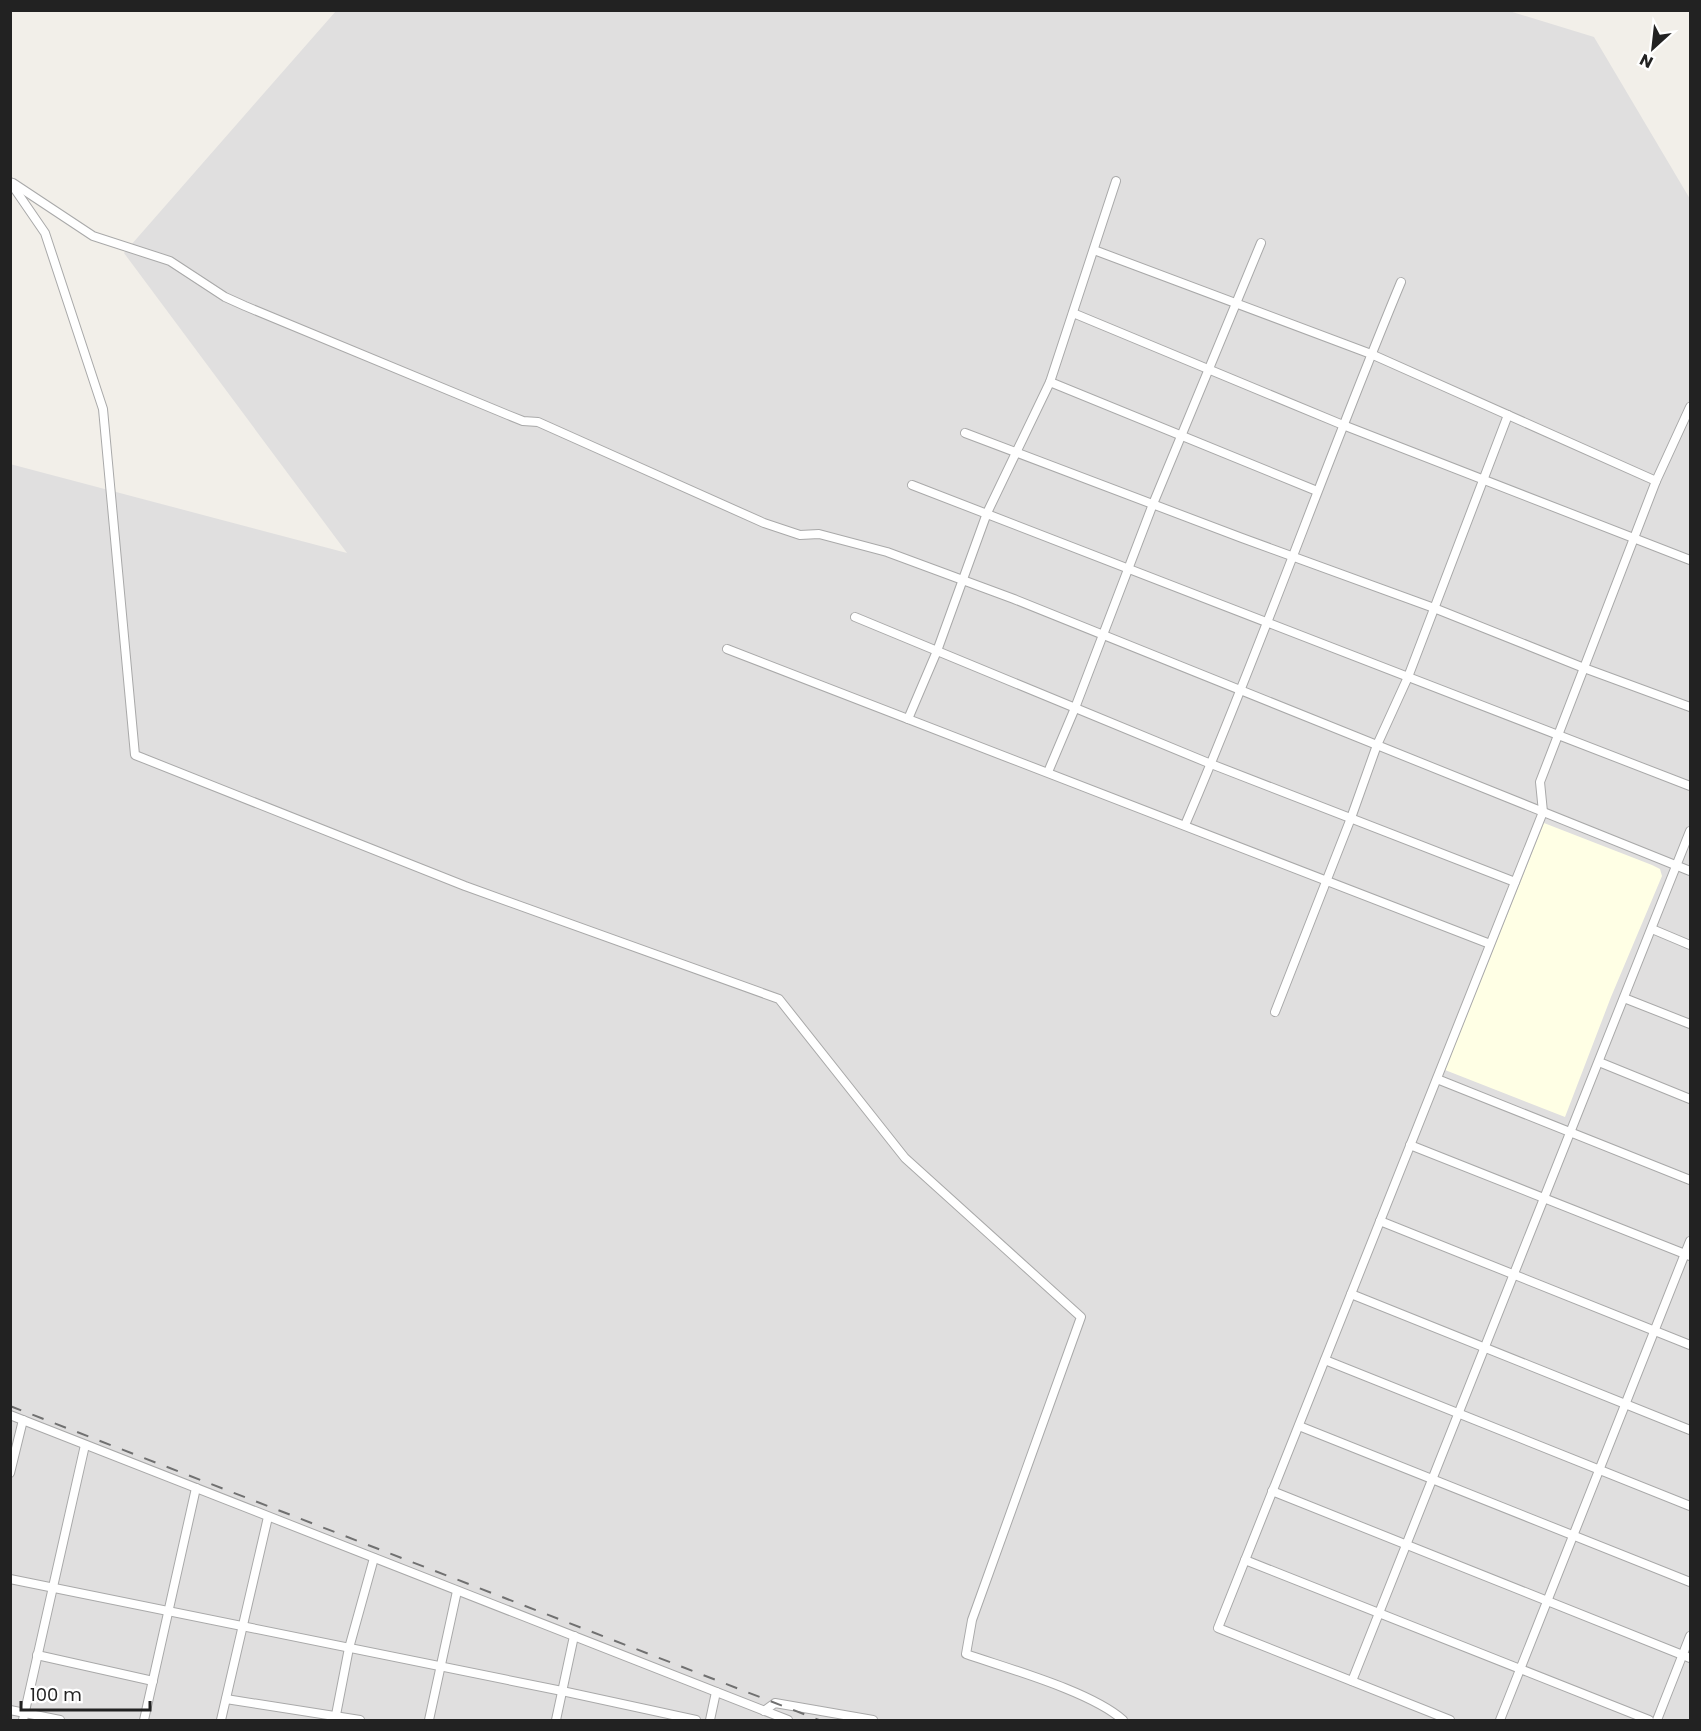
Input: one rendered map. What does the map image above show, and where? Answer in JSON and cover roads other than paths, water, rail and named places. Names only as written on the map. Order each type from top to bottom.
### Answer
[{"type":"street","points":[[908,718],[937,651],[987,513],[1050,382],[1116,181]]},
{"type":"street","points":[[10,182],[93,236],[170,261],[225,297],[508,416],[523,421],[538,422],[764,523],[800,534],[819,534],[887,552],[963,580],[1690,871]]},
{"type":"street","points":[[10,182],[45,233],[103,409],[135,755],[465,886],[779,999],[905,1158],[1081,1317],[972,1620],[966,1654],[1069,1690],[1123,1720]]},
{"type":"street","points":[[1048,772],[1153,504],[1261,243]]},
{"type":"street","points":[[1094,250],[1371,354],[1656,481]]},
{"type":"street","points":[[1185,825],[1268,623],[1343,424],[1401,282]]},
{"type":"street","points":[[1073,313],[1343,424],[1690,560]]},
{"type":"street","points":[[1050,382],[1317,491]]},
{"type":"street","points":[[1450,1720],[1218,1628],[1543,812],[1540,782],[1656,481],[1690,407]]},
{"type":"street","points":[[1275,1012],[1351,819],[1377,745],[1408,677],[1508,415]]},
{"type":"street","points":[[966,433],[1434,608],[1584,668],[1690,707]]},
{"type":"street","points":[[912,485],[1690,786]]},
{"type":"street","points":[[855,616],[1211,764],[1515,882]]},
{"type":"street","points":[[727,649],[1490,944]]},
{"type":"street","points":[[1352,1681],[1690,831]]},
{"type":"street","points":[[1652,929],[1690,945]]},
{"type":"street","points":[[1624,998],[1690,1024]]},
{"type":"street","points":[[1599,1062],[1690,1099]]},
{"type":"street","points":[[1437,1078],[1690,1180]]},
{"type":"street","points":[[1410,1145],[1688,1255]]},
{"type":"street","points":[[1380,1221],[1690,1345]]},
{"type":"street","points":[[1500,1720],[1655,1331],[1688,1255],[1690,1241]]},
{"type":"street","points":[[1351,1294],[1690,1430]]},
{"type":"street","points":[[1325,1360],[1690,1506]]},
{"type":"street","points":[[10,1415],[788,1720]]},
{"type":"street","points":[[10,1473],[23,1420]]},
{"type":"street","points":[[1299,1425],[1690,1582]]},
{"type":"street","points":[[23,1717],[86,1445]]},
{"type":"street","points":[[144,1720],[196,1488]]},
{"type":"street","points":[[1272,1491],[1687,1657]]},
{"type":"street","points":[[220,1720],[268,1516]]},
{"type":"street","points":[[335,1718],[349,1648],[375,1558]]},
{"type":"street","points":[[1245,1560],[1649,1720]]},
{"type":"street","points":[[10,1579],[696,1720]]},
{"type":"street","points":[[429,1720],[457,1591]]},
{"type":"street","points":[[556,1720],[574,1636]]},
{"type":"street","points":[[1657,1720],[1687,1657],[1690,1636]]},
{"type":"street","points":[[37,1655],[153,1681]]},
{"type":"street","points":[[710,1720],[716,1692]]},
{"type":"street","points":[[226,1699],[335,1718],[360,1720]]},
{"type":"street","points":[[764,1711],[775,1703],[873,1720]]},
{"type":"street","points":[[10,1710],[23,1717],[60,1720]]},
{"type":"railway","points":[[10,1406],[819,1720]]}]
